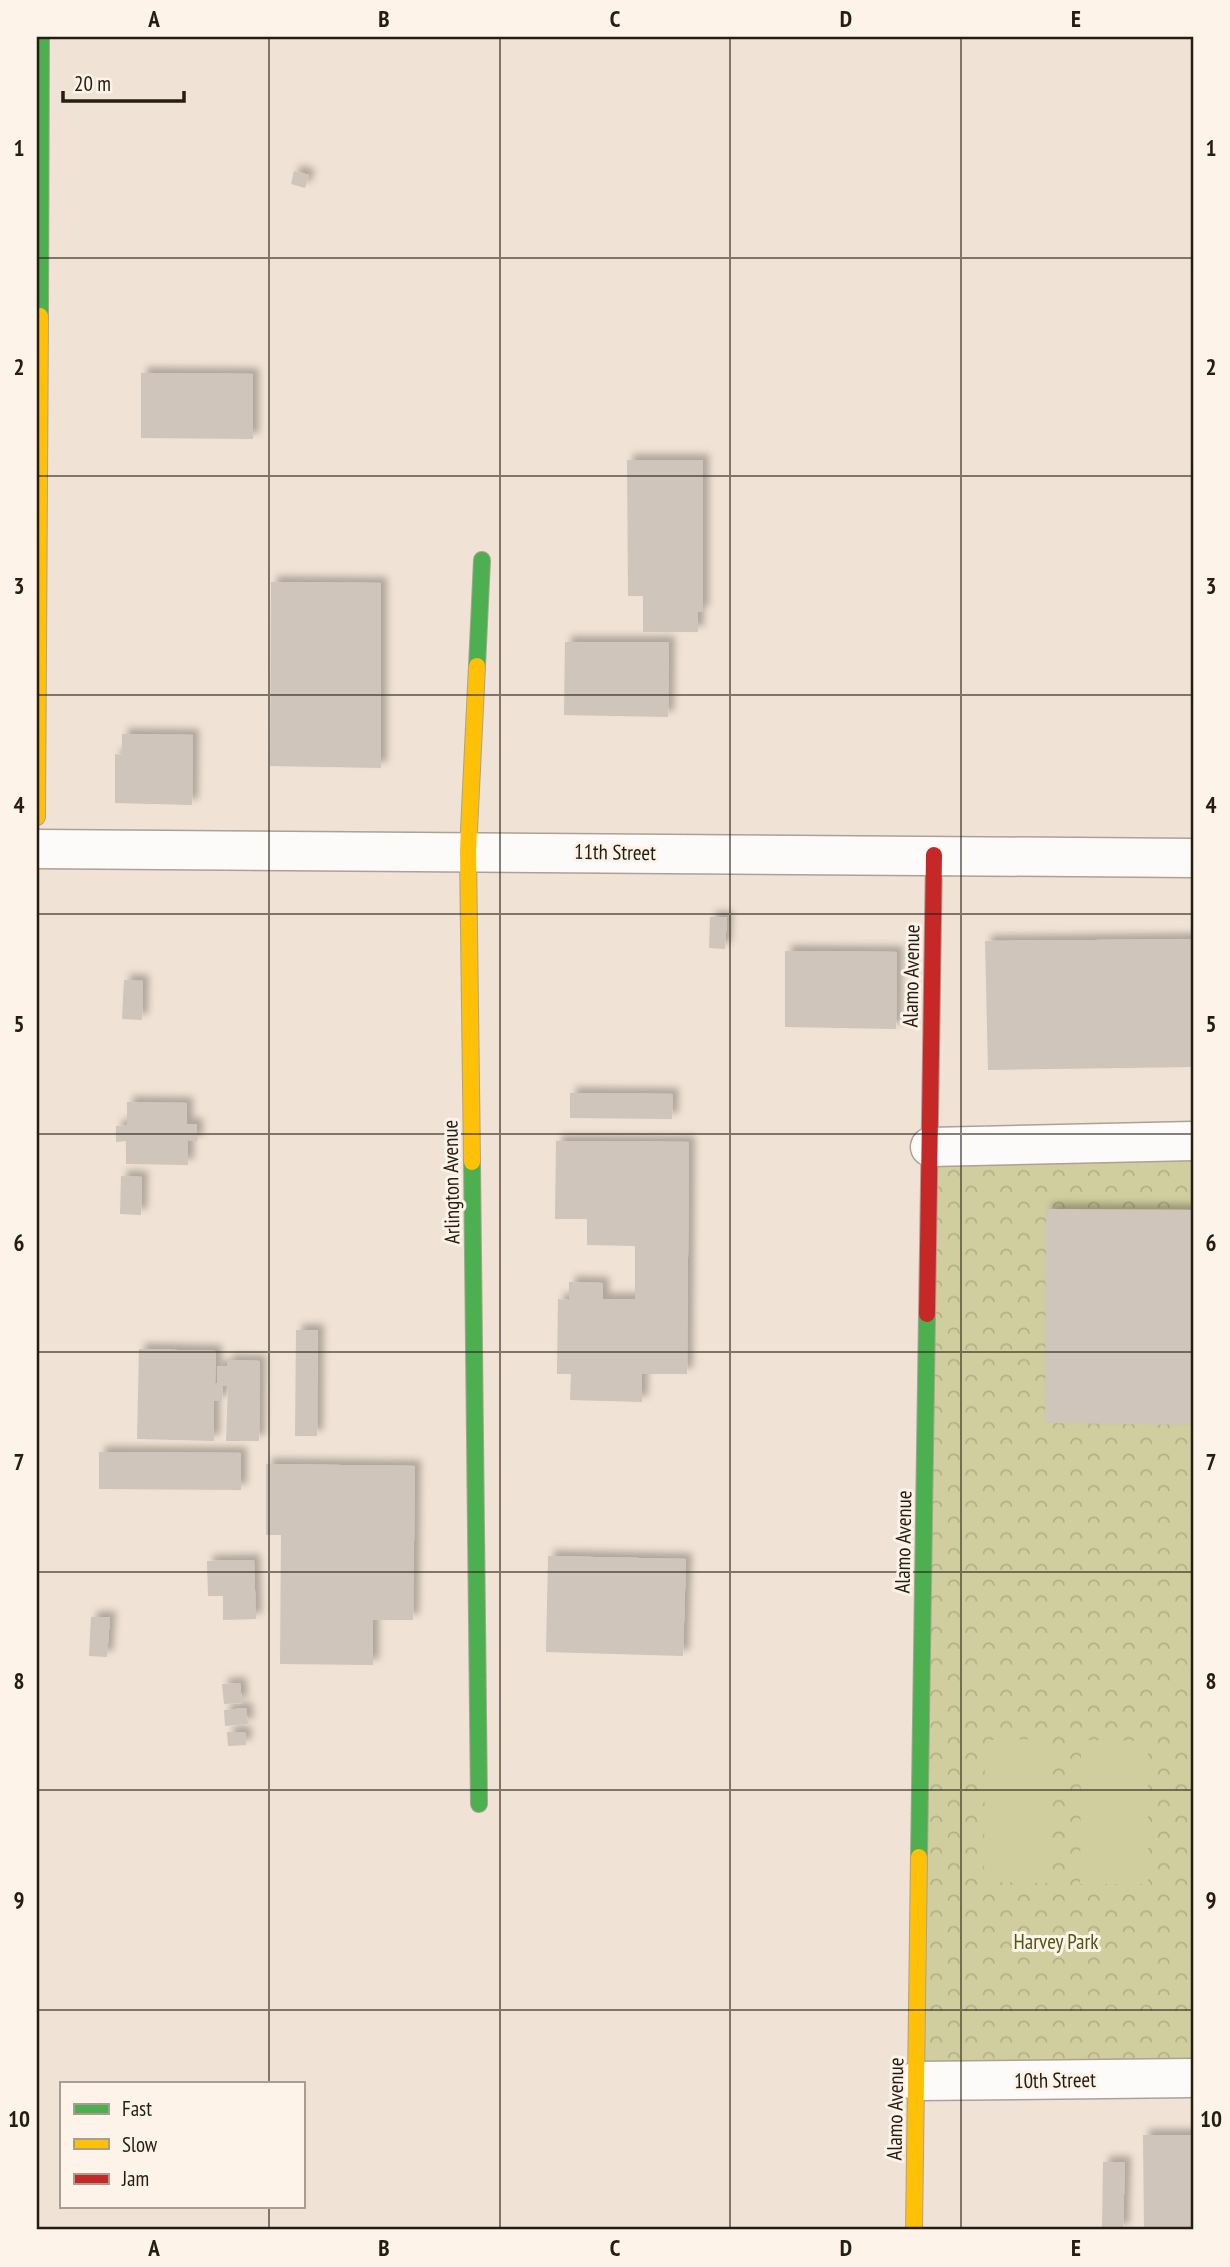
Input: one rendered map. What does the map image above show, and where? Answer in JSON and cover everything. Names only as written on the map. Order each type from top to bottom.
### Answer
[{"type":"street","points":[[37,817],[41,37]]},
{"type":"street","name":"Arlington Avenue","points":[[479,1804],[468,851],[482,559]]},
{"type":"street","name":"11th Street","points":[[37,849],[1193,858]]},
{"type":"street","name":"Alamo Avenue","points":[[914,2230],[934,855]]},
{"type":"street","points":[[930,1147],[1193,1141]]},
{"type":"street","name":"10th Street","points":[[916,2081],[1193,2078]]},
{"type":"green space","name":"Harvey Park","points":[[1193,1141],[1193,2078],[916,2081],[930,1147]]},
{"type":"green space","points":[[1052,1739],[1052,1883],[984,1882],[985,1740]]},
{"type":"green space","points":[[1081,1740],[1148,1741],[1148,1884],[1080,1884]]},
{"type":"building","points":[[294,171],[309,175],[305,188],[291,184]]},
{"type":"building","points":[[141,373],[253,374],[253,439],[141,438]]},
{"type":"building","points":[[627,460],[703,460],[703,612],[698,612],[698,632],[643,632],[643,596],[628,596]]},
{"type":"building","points":[[271,582],[381,583],[381,768],[270,766]]},
{"type":"building","points":[[565,642],[669,642],[668,717],[564,715]]},
{"type":"building","points":[[122,734],[193,735],[192,805],[115,803],[115,754],[122,755]]},
{"type":"building","points":[[710,917],[727,917],[725,949],[709,948]]},
{"type":"building","points":[[1193,939],[1193,1067],[988,1070],[985,941]]},
{"type":"building","points":[[785,951],[897,952],[896,1029],[785,1027]]},
{"type":"building","points":[[124,980],[143,981],[142,1020],[122,1019]]},
{"type":"building","points":[[570,1093],[673,1094],[672,1119],[570,1118]]},
{"type":"building","points":[[127,1102],[187,1103],[187,1124],[197,1124],[197,1141],[188,1141],[188,1165],[126,1164],[126,1141],[116,1142],[116,1126],[127,1125]]},
{"type":"building","points":[[556,1141],[689,1142],[687,1374],[642,1374],[642,1402],[570,1400],[571,1374],[557,1374],[558,1299],[569,1300],[569,1282],[603,1283],[603,1299],[635,1299],[635,1246],[587,1245],[587,1219],[555,1219]]},
{"type":"building","points":[[121,1176],[142,1177],[141,1215],[120,1214]]},
{"type":"building","points":[[1046,1209],[1193,1210],[1193,1425],[1045,1423]]},
{"type":"building","points":[[296,1330],[318,1330],[317,1436],[295,1436]]},
{"type":"building","points":[[139,1349],[216,1351],[217,1384],[217,1366],[227,1366],[227,1360],[260,1361],[259,1441],[226,1441],[228,1386],[223,1386],[222,1401],[214,1401],[214,1441],[137,1439]]},
{"type":"building","points":[[99,1452],[241,1453],[241,1490],[99,1489]]},
{"type":"building","points":[[266,1464],[415,1466],[413,1620],[373,1620],[373,1665],[280,1664],[281,1535],[266,1535]]},
{"type":"building","points":[[548,1556],[686,1559],[683,1656],[546,1652]]},
{"type":"building","points":[[254,1560],[256,1619],[223,1620],[223,1596],[208,1596],[207,1561]]},
{"type":"building","points":[[91,1617],[110,1617],[107,1657],[89,1656]]},
{"type":"building","points":[[240,1683],[242,1703],[224,1704],[222,1684]]},
{"type":"building","points":[[246,1708],[248,1724],[225,1726],[224,1710]]},
{"type":"building","points":[[227,1732],[245,1732],[246,1745],[228,1746]]},
{"type":"building","points":[[1143,2135],[1193,2135],[1193,2230],[1144,2230]]},
{"type":"building","points":[[1103,2162],[1125,2162],[1123,2230],[1102,2230]]},
{"type":"traffic: fast","points":[[40,316],[41,37]]},
{"type":"traffic: fast","points":[[477,666],[482,560]]},
{"type":"traffic: fast","points":[[472,1162],[479,1804]]},
{"type":"traffic: fast","points":[[919,1857],[927,1314]]},
{"type":"traffic: slow","points":[[37,817],[40,316]]},
{"type":"traffic: slow","points":[[472,1162],[468,851],[477,666]]},
{"type":"traffic: slow","points":[[914,2230],[919,1857]]},
{"type":"traffic: jam","points":[[927,1314],[934,855]]}]
